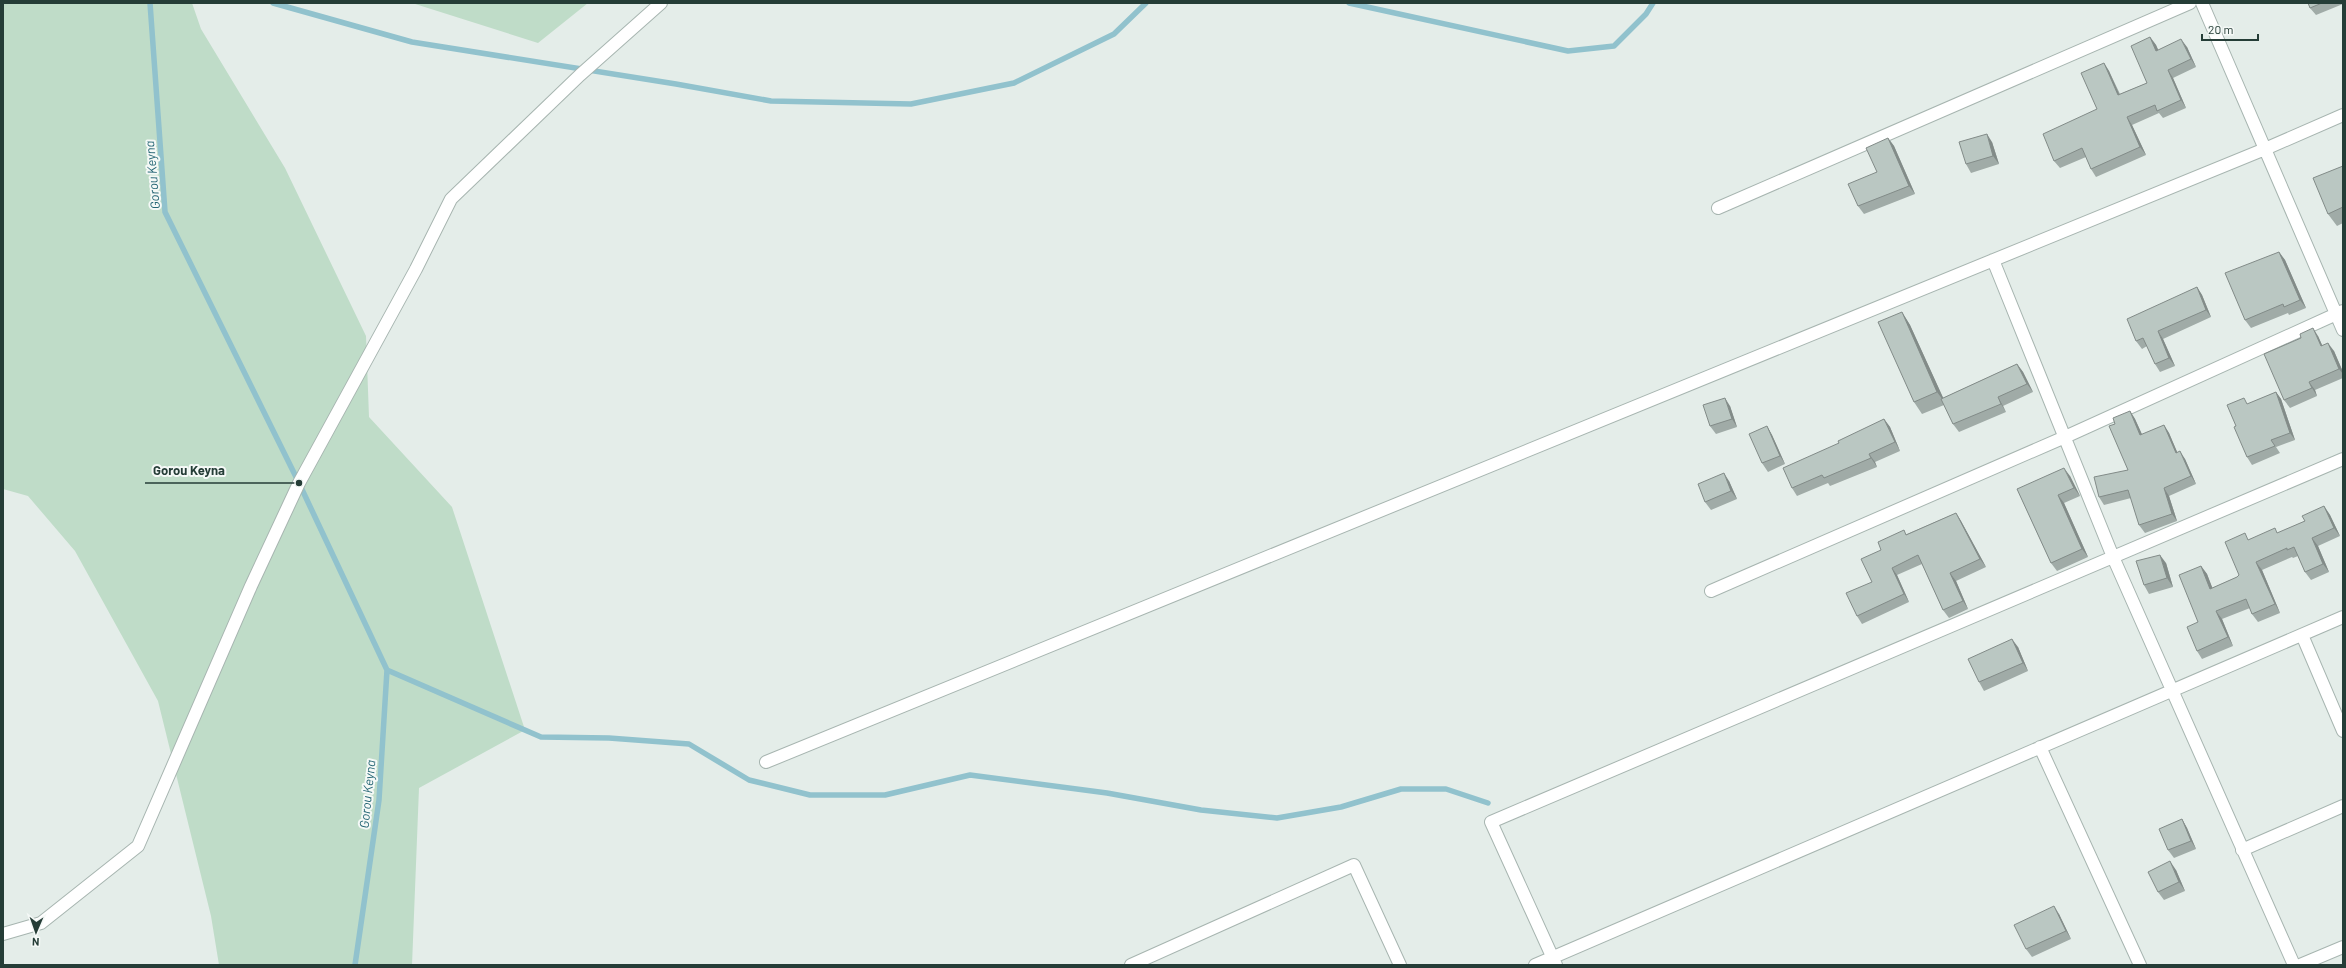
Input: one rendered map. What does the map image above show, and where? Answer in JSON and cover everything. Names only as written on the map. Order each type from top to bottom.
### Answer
[{"type":"street","points":[[3,934],[41,924],[138,846],[251,586],[299,483],[416,269],[451,200],[580,75],[661,3]]},
{"type":"street","points":[[1718,208],[2190,3]]},
{"type":"street","points":[[2202,3],[2265,149],[2340,312],[2343,330]]},
{"type":"street","points":[[766,762],[2265,149],[2343,115]]},
{"type":"street","points":[[1993,260],[2113,557],[2294,965]]},
{"type":"street","points":[[1711,591],[2065,437],[2340,312]]},
{"type":"street","points":[[1554,961],[1491,822],[2343,459]]},
{"type":"street","points":[[1535,965],[1554,961],[2343,617]]},
{"type":"street","points":[[2302,635],[2343,731]]},
{"type":"street","points":[[2040,748],[2140,965]]},
{"type":"street","points":[[2242,850],[2343,806]]},
{"type":"street","points":[[1131,965],[1354,865],[1400,965]]},
{"type":"street","points":[[2300,965],[2343,947]]},
{"type":"green space","points":[[3,3],[192,3],[201,29],[285,168],[366,336],[369,417],[452,507],[525,730],[419,788],[412,965],[219,965],[211,916],[158,701],[75,551],[28,496],[3,489]]},
{"type":"green space","points":[[412,3],[588,3],[538,43]]},
{"type":"building","points":[[2308,3],[2322,3],[2310,8]]},
{"type":"building","points":[[2150,37],[2156,51],[2181,39],[2191,59],[2168,70],[2181,100],[2157,111],[2155,105],[2127,117],[2140,147],[2091,169],[2082,148],[2054,161],[2043,134],[2097,109],[2081,73],[2104,63],[2118,95],[2147,83],[2131,46]]},
{"type":"building","points":[[1987,134],[1993,156],[1966,164],[1959,142]]},
{"type":"building","points":[[1888,138],[1909,186],[1858,206],[1848,184],[1877,172],[1866,148]]},
{"type":"building","points":[[2343,166],[2343,207],[2328,214],[2313,178]]},
{"type":"building","points":[[2279,252],[2300,300],[2284,307],[2283,304],[2245,320],[2225,273]]},
{"type":"building","points":[[2197,287],[2206,310],[2158,331],[2169,358],[2155,364],[2143,338],[2136,341],[2127,319]]},
{"type":"building","points":[[1902,312],[1937,392],[1914,402],[1878,322]]},
{"type":"building","points":[[2313,328],[2321,346],[2328,343],[2339,369],[2309,382],[2312,388],[2284,400],[2264,354],[2301,338],[2300,334]]},
{"type":"building","points":[[2017,364],[2027,384],[1998,397],[2001,404],[1953,424],[1941,399]]},
{"type":"building","points":[[2276,392],[2290,433],[2271,440],[2275,446],[2247,457],[2234,427],[2236,426],[2227,405],[2244,398],[2247,404]]},
{"type":"building","points":[[1725,398],[1732,419],[1710,426],[1703,405]]},
{"type":"building","points":[[2130,411],[2140,435],[2164,425],[2176,453],[2180,451],[2191,476],[2164,488],[2172,514],[2139,525],[2128,490],[2099,497],[2094,477],[2128,470],[2109,426],[2115,424],[2113,418]]},
{"type":"building","points":[[1884,419],[1895,442],[1869,454],[1871,458],[1824,478],[1822,475],[1792,488],[1783,468],[1839,443],[1838,441]]},
{"type":"building","points":[[1767,426],[1780,456],[1762,463],[1749,434]]},
{"type":"building","points":[[2064,468],[2074,488],[2058,495],[2082,549],[2051,563],[2017,489]]},
{"type":"building","points":[[1724,473],[1731,491],[1705,502],[1698,484]]},
{"type":"building","points":[[2324,506],[2334,528],[2312,538],[2323,564],[2305,572],[2294,547],[2287,550],[2287,548],[2256,562],[2275,604],[2252,614],[2246,599],[2216,611],[2228,637],[2197,651],[2187,627],[2198,622],[2179,575],[2201,566],[2210,589],[2237,577],[2239,575],[2225,542],[2245,533],[2248,540],[2275,528],[2277,533],[2305,521],[2302,516]]},
{"type":"building","points":[[1956,513],[1980,559],[1950,573],[1963,601],[1943,610],[1918,555],[1892,568],[1904,594],[1857,616],[1846,593],[1872,582],[1861,559],[1881,550],[1878,542],[1904,530],[1906,535]]},
{"type":"building","points":[[2160,555],[2167,578],[2144,585],[2136,561]]},
{"type":"building","points":[[2012,639],[2023,663],[1979,682],[1968,659]]},
{"type":"building","points":[[2182,819],[2191,841],[2168,850],[2159,829]]},
{"type":"building","points":[[2170,861],[2179,882],[2158,892],[2148,872]]},
{"type":"building","points":[[2054,906],[2066,931],[2026,949],[2014,925]]},
{"type":"waterway","name":"Gorou Keyna","points":[[150,3],[165,212],[299,483],[387,670],[379,800],[355,965]]},
{"type":"waterway","points":[[273,3],[412,42],[676,84],[771,101],[911,104],[1014,83],[1114,34],[1146,3]]},
{"type":"waterway","points":[[1349,3],[1568,51],[1614,46],[1646,14],[1653,3]]},
{"type":"waterway","points":[[387,670],[541,737],[609,738],[689,744],[749,780],[810,795],[885,795],[970,775],[1107,793],[1201,810],[1277,818],[1341,807],[1401,789],[1446,789],[1488,803]]},
{"type":"place","name":"Gorou Keyna","points":[[299,483]]}]
